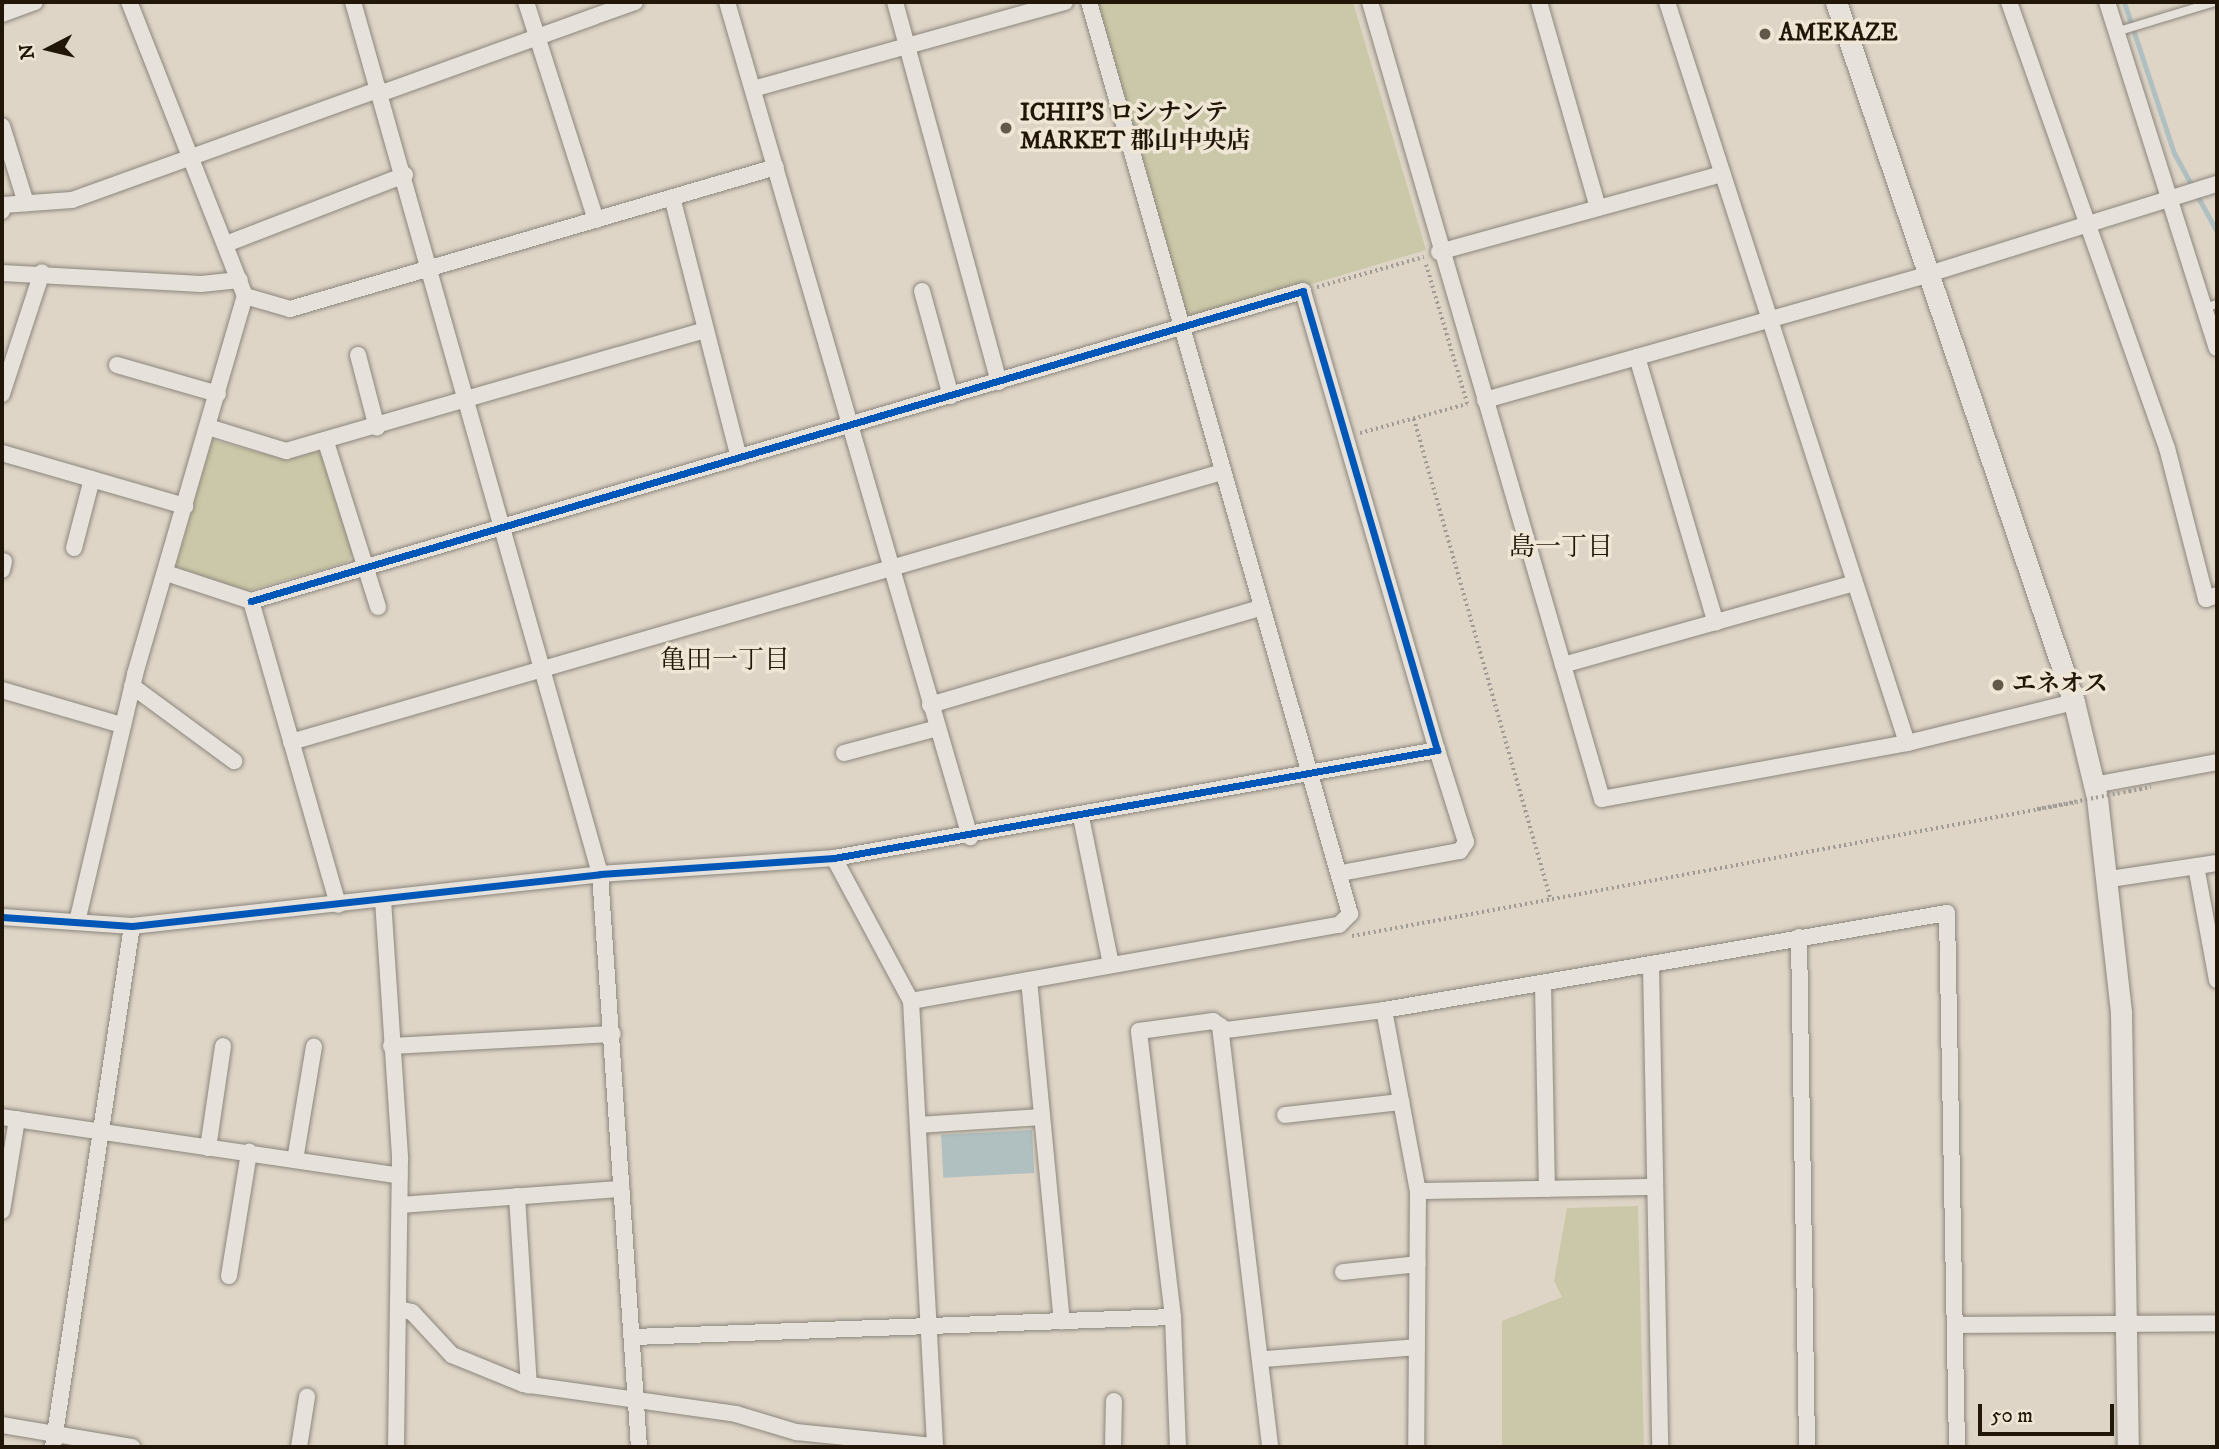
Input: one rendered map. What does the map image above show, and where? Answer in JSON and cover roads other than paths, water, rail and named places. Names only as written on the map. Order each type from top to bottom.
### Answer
[{"type":"street","points":[[2,14],[35,2]]},
{"type":"street","points":[[77,922],[132,686],[245,296],[129,2]]},
{"type":"street","points":[[353,2],[432,269],[600,874],[613,1034],[621,1189],[634,1337],[639,1447]]},
{"type":"street","points":[[526,2],[596,220]]},
{"type":"street","points":[[2,211],[3,205],[72,200],[635,2]]},
{"type":"street","points":[[727,2],[776,167],[847,427],[970,837]]},
{"type":"street","points":[[895,2],[999,382]]},
{"type":"street","points":[[753,89],[1065,2]]},
{"type":"street","points":[[911,1001],[1345,922],[1349,899],[1222,472],[1089,2]]},
{"type":"street","points":[[1370,2],[1439,252],[1602,799],[1907,743],[2074,702]]},
{"type":"street","points":[[1539,2],[1598,208]]},
{"type":"street","points":[[1667,2],[1907,743]]},
{"type":"street","points":[[1836,2],[2074,702],[2096,791],[2110,879],[2121,1013],[2128,1447]]},
{"type":"street","points":[[2009,2],[2084,225],[2167,448],[2206,599],[2217,595]]},
{"type":"street","points":[[2107,2],[2166,198],[2211,306],[2217,348]]},
{"type":"street","points":[[2,126],[26,203]]},
{"type":"street","points":[[245,296],[290,309],[596,220],[673,201],[776,167]]},
{"type":"street","points":[[1439,252],[1722,174]]},
{"type":"street","points":[[226,244],[405,175]]},
{"type":"street","points":[[1485,400],[1770,316],[1929,274],[2217,184]]},
{"type":"street","points":[[673,201],[739,458]]},
{"type":"street","points":[[2,273],[42,272],[201,284],[240,280]]},
{"type":"street","points":[[2,394],[42,272]]},
{"type":"street","points":[[922,291],[951,396]]},
{"type":"street","points":[[166,573],[251,601],[502,524],[847,427],[1303,291],[1466,842],[1460,851],[1341,873]]},
{"type":"street","points":[[208,427],[286,451],[377,428],[706,330]]},
{"type":"street","points":[[358,355],[377,428]]},
{"type":"street","points":[[1637,357],[1716,623]]},
{"type":"street","points":[[117,365],[218,394]]},
{"type":"street","points":[[326,442],[378,607]]},
{"type":"street","points":[[2,453],[185,506]]},
{"type":"street","points":[[291,743],[890,571],[1222,472]]},
{"type":"street","points":[[74,548],[92,479]]},
{"type":"street","points":[[1563,665],[1854,583]]},
{"type":"street","points":[[251,601],[338,905]]},
{"type":"street","points":[[930,705],[1262,607]]},
{"type":"street","points":[[132,686],[234,761]]},
{"type":"street","points":[[2,690],[122,724]]},
{"type":"street","points":[[844,753],[937,728]]},
{"type":"street","points":[[2,917],[132,926],[600,874],[834,858],[970,837],[1437,750]]},
{"type":"street","points":[[2096,791],[2217,762]]},
{"type":"street","points":[[1081,817],[1111,965]]},
{"type":"street","points":[[399,1310],[412,1312],[465,1363],[529,1386],[637,1397],[796,1432],[934,1446],[932,1324],[911,1001],[834,858]]},
{"type":"street","points":[[2110,879],[2217,863]]},
{"type":"street","points":[[2196,866],[2217,980]]},
{"type":"street","points":[[383,900],[401,1205],[396,1447]]},
{"type":"street","points":[[1178,1447],[1173,1317],[1139,1031],[1213,1021],[1220,1026],[1384,1010],[1947,913],[1959,1325],[1957,1447]]},
{"type":"street","points":[[54,1440],[104,1132],[132,926]]},
{"type":"street","points":[[1799,937],[1807,1447]]},
{"type":"street","points":[[1651,965],[1660,1447]]},
{"type":"street","points":[[1029,980],[1062,1321]]},
{"type":"street","points":[[1543,983],[1547,1189]]},
{"type":"street","points":[[1384,1010],[1418,1191],[1416,1447]]},
{"type":"street","points":[[1220,1026],[1265,1359],[1270,1447]]},
{"type":"street","points":[[391,1046],[613,1034]]},
{"type":"street","points":[[208,1148],[223,1046]]},
{"type":"street","points":[[295,1160],[314,1047]]},
{"type":"street","points":[[1285,1115],[1401,1101]]},
{"type":"street","points":[[918,1125],[1042,1117]]},
{"type":"street","points":[[2,1211],[9,1118],[400,1176]]},
{"type":"street","points":[[229,1276],[249,1153]]},
{"type":"street","points":[[1418,1191],[1654,1187]]},
{"type":"street","points":[[401,1205],[621,1189]]},
{"type":"street","points":[[517,1196],[529,1386]]},
{"type":"street","points":[[1343,1272],[1418,1264]]},
{"type":"street","points":[[634,1337],[1173,1317]]},
{"type":"street","points":[[1959,1325],[2217,1323]]},
{"type":"street","points":[[1265,1359],[1417,1347]]},
{"type":"street","points":[[299,1447],[307,1397]]},
{"type":"street","points":[[1113,1447],[1114,1401]]},
{"type":"street","points":[[2,1425],[54,1440],[132,1447]]},
{"type":"lane","points":[[2116,32],[2215,2]]},
{"type":"waterway","points":[[2124,2],[2174,153],[2217,232]]},
{"type":"place","name":"AMEKAZE","points":[[1765,34]]},
{"type":"place","name":"ICHII’S ロシナンテ MARKET 郡山中央店","points":[[1006,128]]},
{"type":"place","name":"エネオス","points":[[1998,685]]},
{"type":"district","name":"島一丁目","points":[[1561,548]]},
{"type":"district","name":"亀田一丁目","points":[[725,661]]}]
